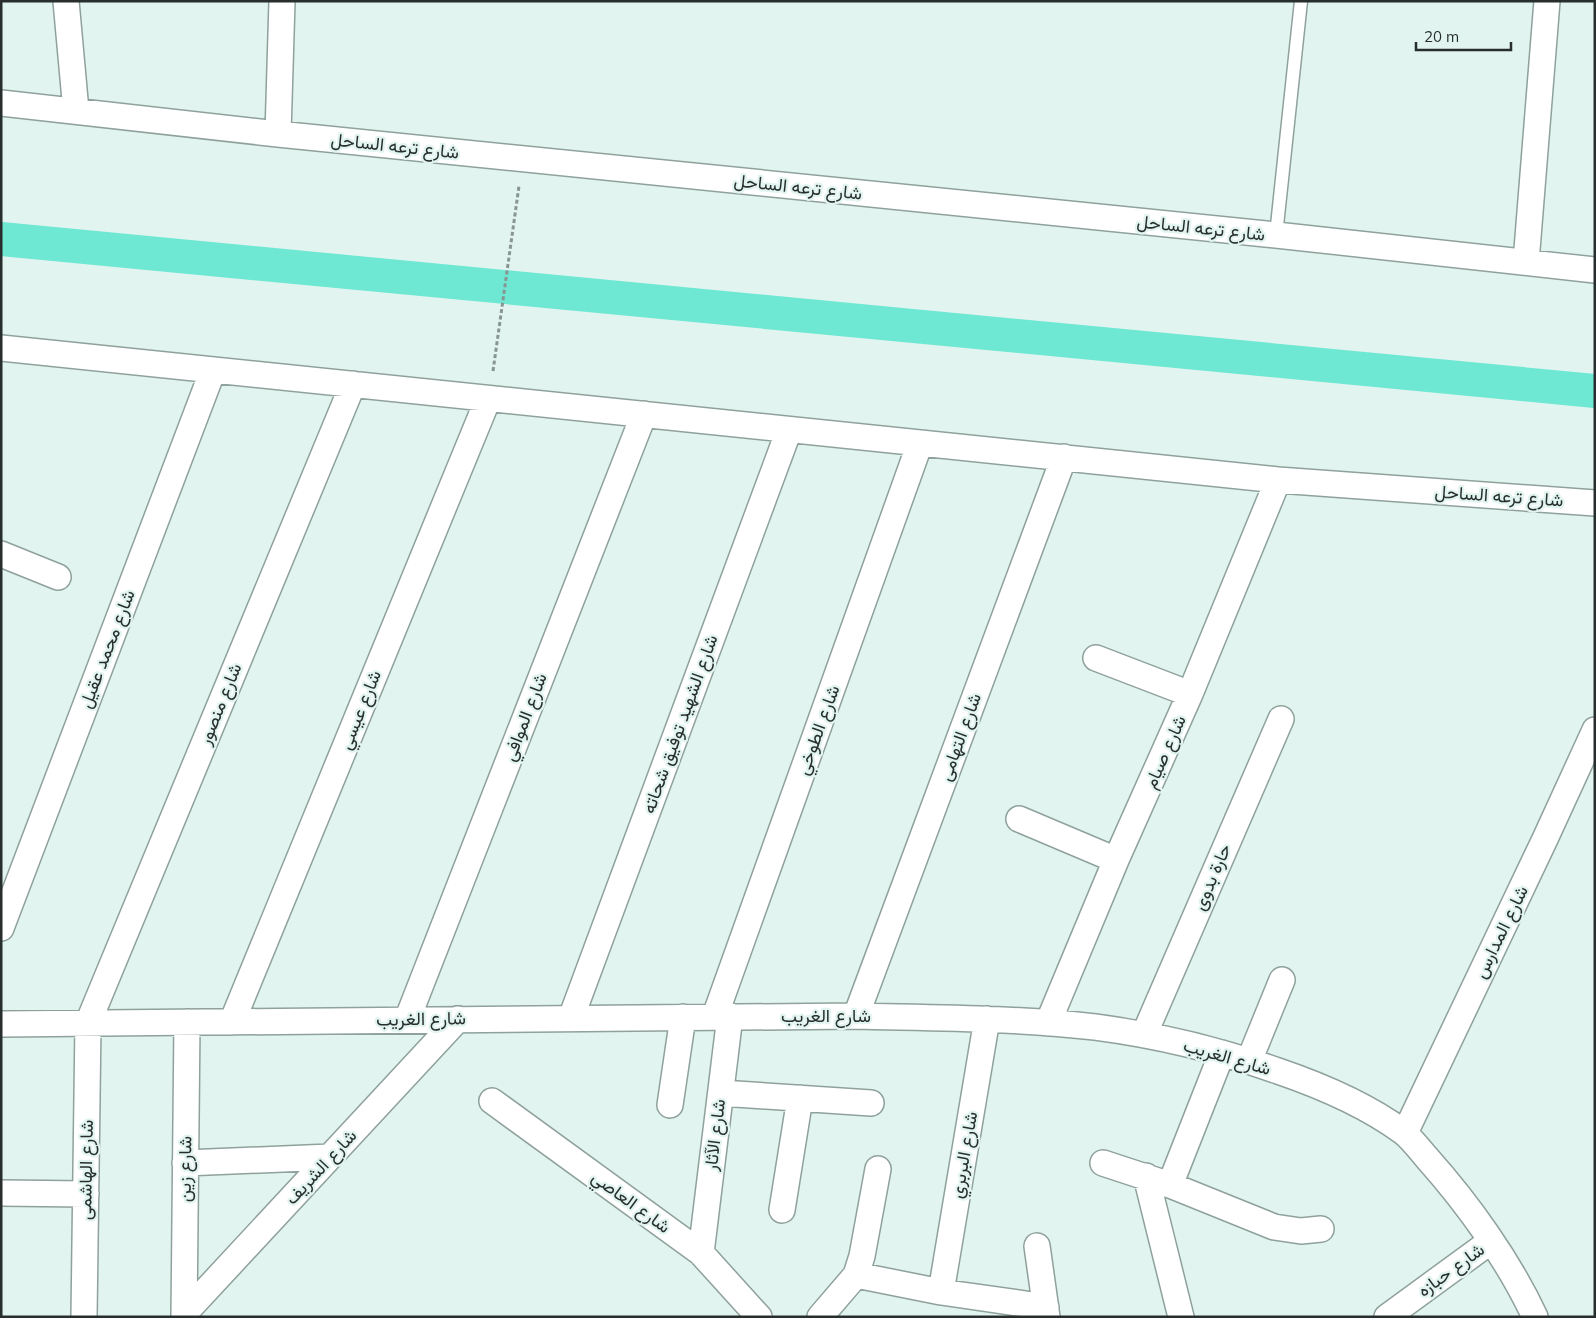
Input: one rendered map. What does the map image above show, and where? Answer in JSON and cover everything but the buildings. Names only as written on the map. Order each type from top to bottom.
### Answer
[{"type":"street","points":[[66,1],[76,111]]},
{"type":"street","points":[[278,134],[282,1]]},
{"type":"street","points":[[1526,262],[1547,1]]},
{"type":"street","name":"شارع ترعه الساحل","points":[[1,103],[278,134],[1276,235],[1595,270]]},
{"type":"street","name":"شارع ترعه الساحل","points":[[3,354],[213,370],[1278,480],[1595,503]]},
{"type":"street","name":"شارع محمد عقيل","points":[[1,928],[213,370]]},
{"type":"street","name":"شارع منصور","points":[[88,1023],[353,384]]},
{"type":"street","name":"شارع عيسي","points":[[232,1022],[488,399]]},
{"type":"street","name":"شارع الموافي","points":[[407,1020],[644,414]]},
{"type":"street","name":"شارع الشهيد توفيق شحاته","points":[[571,1018],[790,430]]},
{"type":"street","name":"شارع الطوخي","points":[[723,1016],[920,443]]},
{"type":"street","name":"شارع التهامى","points":[[856,1016],[1064,458]]},
{"type":"street","name":"شارع صيام","points":[[1048,1023],[1116,860],[1190,694],[1278,480]]},
{"type":"street","points":[[3,558],[58,577]]},
{"type":"street","points":[[1096,658],[1190,694]]},
{"type":"street","name":"حارة بدوى","points":[[1144,1035],[1281,719]]},
{"type":"street","name":"شارع المدارس","points":[[1405,1133],[1595,730]]},
{"type":"street","points":[[1019,819],[1116,860]]},
{"type":"street","points":[[1249,1061],[1282,980]]},
{"type":"street","name":"شارع الآثار","points":[[701,1253],[721,1092],[723,1016]]},
{"type":"street","name":"شارع الغريب","points":[[1,1024],[856,1016],[987,1019],[1048,1023],[1096,1027],[1144,1035],[1222,1053],[1303,1080],[1355,1102],[1405,1133],[1451,1185],[1491,1241],[1535,1317]]},
{"type":"street","points":[[670,1105],[683,1017]]},
{"type":"street","name":"شارع الشريف","points":[[184,1316],[458,1019]]},
{"type":"street","name":"شارع البربري","points":[[941,1292],[987,1019]]},
{"type":"street","name":"شارع زين","points":[[184,1316],[187,1022]]},
{"type":"street","name":"شارع الهاشمى","points":[[84,1317],[88,1023]]},
{"type":"street","points":[[1170,1185],[1222,1053]]},
{"type":"street","points":[[721,1092],[871,1102]]},
{"type":"street","points":[[782,1210],[800,1098]]},
{"type":"street","name":"شارع العاصي","points":[[492,1101],[701,1253],[759,1317]]},
{"type":"street","points":[[185,1163],[330,1157]]},
{"type":"street","points":[[1103,1164],[1146,1176],[1274,1227],[1301,1231],[1321,1229]]},
{"type":"street","points":[[823,1316],[856,1275],[862,1256],[878,1169]]},
{"type":"street","points":[[1146,1176],[1181,1317]]},
{"type":"street","points":[[1,1193],[86,1194]]},
{"type":"street","name":"شارع حبازه","points":[[1387,1317],[1491,1241]]},
{"type":"street","points":[[856,1275],[1047,1312],[1037,1246]]},
{"type":"lane","points":[[1276,235],[1300,1]]},
{"type":"path","points":[[496,350],[515,220]]},
{"type":"waterway","points":[[1,239],[1595,391]]}]
